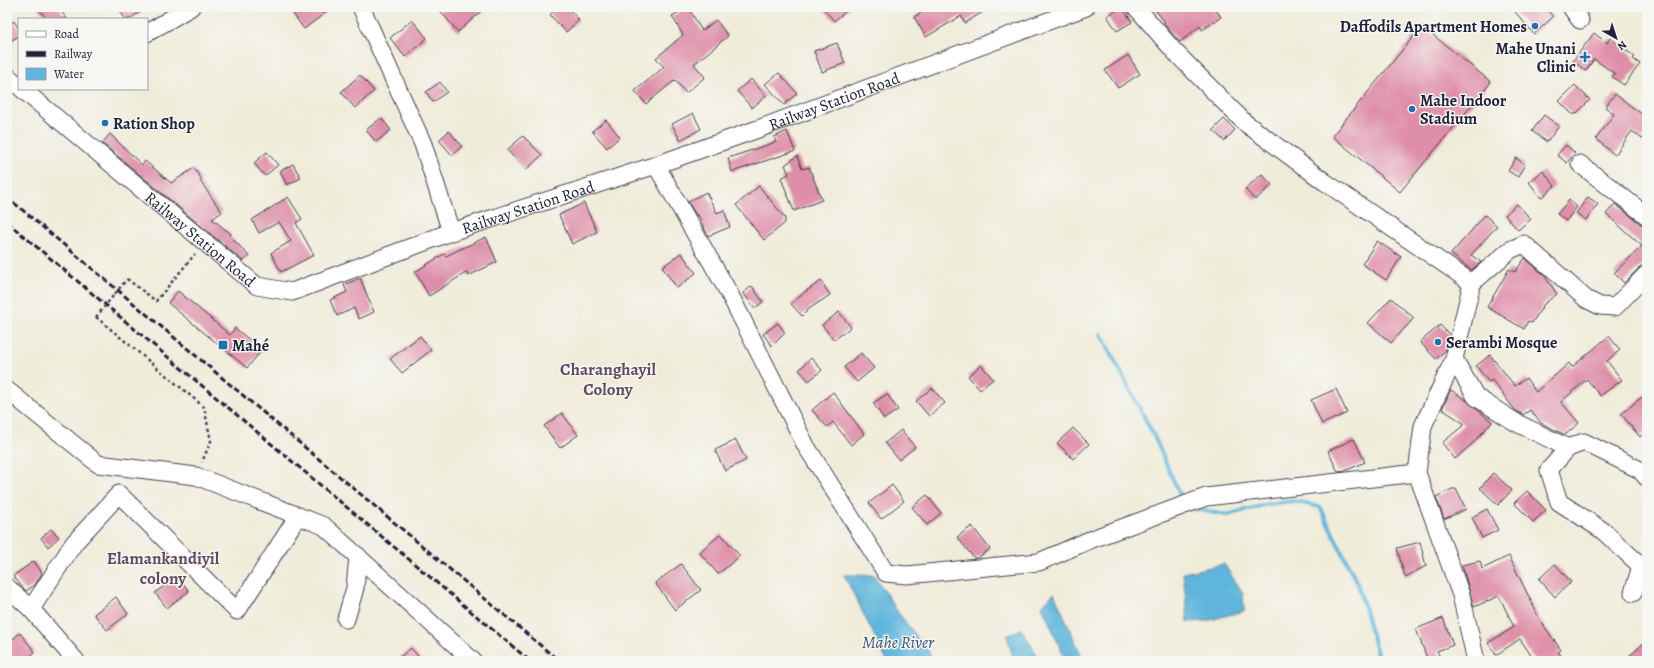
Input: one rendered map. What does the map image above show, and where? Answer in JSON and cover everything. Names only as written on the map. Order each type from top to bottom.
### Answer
[{"type":"street","points":[[148,32],[191,7]]},
{"type":"street","points":[[361,7],[423,144],[451,232]]},
{"type":"street","name":"Railway Station Road","points":[[29,90],[257,286],[292,292],[451,232],[656,165],[1086,7]]},
{"type":"street","points":[[1136,7],[1174,51],[1244,122],[1325,182],[1472,283]]},
{"type":"street","name":"Railway Station Road","points":[[7,76],[18,83]]},
{"type":"street","points":[[1580,164],[1647,216]]},
{"type":"street","points":[[656,165],[729,293],[806,446],[886,573],[907,575],[1040,562],[1092,539],[1206,497],[1417,473]]},
{"type":"street","points":[[1476,661],[1461,595],[1417,473],[1423,426],[1454,359],[1472,283],[1510,250],[1524,244],[1586,299],[1600,306],[1615,307],[1647,274]]},
{"type":"street","points":[[1454,359],[1476,397],[1515,422],[1568,448]]},
{"type":"street","points":[[7,390],[98,464],[196,476],[324,526],[473,661]]},
{"type":"street","points":[[1633,593],[1641,566],[1602,530],[1559,502],[1550,470],[1568,448],[1584,442],[1640,470],[1647,478]]},
{"type":"street","points":[[31,609],[74,543],[119,494],[237,611],[298,516]]},
{"type":"street","points":[[346,619],[354,588],[358,556]]},
{"type":"street","points":[[7,587],[31,609],[76,661]]},
{"type":"path","points":[[196,476],[211,441],[204,407],[96,318],[127,279],[156,301],[205,242]]},
{"type":"water","points":[[1224,564],[1243,593],[1244,611],[1206,621],[1188,622],[1183,573]]},
{"type":"water","name":"Mahe River","points":[[844,575],[874,575],[899,614],[929,652],[933,661],[887,661]]},
{"type":"water","points":[[1054,593],[1084,661],[1066,661],[1042,606]]},
{"type":"water","points":[[1021,629],[1041,661],[1014,661],[1007,636]]},
{"type":"building","points":[[37,7],[58,7],[66,18],[46,18]]},
{"type":"building","points":[[118,7],[149,7],[131,18],[124,18]]},
{"type":"building","points":[[288,7],[333,7],[304,29]]},
{"type":"building","points":[[437,7],[486,7],[458,32]]},
{"type":"building","points":[[558,7],[567,7],[579,20],[566,32],[550,15]]},
{"type":"building","points":[[688,7],[702,31],[716,20],[728,36],[694,64],[705,77],[686,93],[675,80],[646,104],[635,91],[664,67],[656,58],[683,35],[672,16]]},
{"type":"building","points":[[822,7],[851,7],[834,21]]},
{"type":"building","points":[[931,7],[991,7],[965,23],[961,16],[926,37],[914,17]]},
{"type":"building","points":[[1122,7],[1132,22],[1117,31],[1107,16]]},
{"type":"building","points":[[1153,7],[1214,7],[1221,17],[1202,30],[1200,26],[1180,42],[1163,23],[1165,22]]},
{"type":"building","name":"Daffodils Apartment Homes","points":[[1511,7],[1545,7],[1553,17],[1534,34]]},
{"type":"building","points":[[412,20],[427,38],[405,57],[390,38]]},
{"type":"building","points":[[14,21],[18,27],[18,37],[7,43],[7,26]]},
{"type":"building","name":"Mahe Indoor Stadium","points":[[1422,26],[1491,82],[1400,192],[1332,136]]},
{"type":"building","points":[[1594,33],[1607,43],[1610,38],[1635,57],[1633,59],[1640,64],[1624,85],[1612,77],[1615,74],[1594,59],[1586,71],[1573,61]]},
{"type":"building","points":[[837,43],[845,63],[822,72],[814,51]]},
{"type":"building","points":[[1128,55],[1140,74],[1118,88],[1105,70]]},
{"type":"building","points":[[779,73],[797,93],[784,105],[765,84]]},
{"type":"building","points":[[360,75],[374,91],[355,108],[341,92]]},
{"type":"building","points":[[751,79],[766,96],[752,108],[737,91]]},
{"type":"building","points":[[440,82],[447,92],[433,102],[426,92]]},
{"type":"building","points":[[1575,85],[1590,100],[1576,114],[1572,114],[1559,101]]},
{"type":"building","points":[[1615,94],[1647,118],[1647,132],[1642,139],[1632,131],[1615,155],[1596,139],[1614,114],[1605,107]]},
{"type":"building","points":[[693,113],[701,129],[680,140],[672,124]]},
{"type":"building","points":[[1544,115],[1559,126],[1547,142],[1532,131]]},
{"type":"building","points":[[381,118],[391,130],[376,142],[366,130]]},
{"type":"building","points":[[1224,119],[1235,130],[1224,141],[1213,130]]},
{"type":"building","points":[[606,120],[620,137],[607,148],[592,131]]},
{"type":"building","points":[[449,131],[462,146],[452,155],[439,140]]},
{"type":"building","points":[[787,131],[795,151],[732,172],[728,158],[776,142],[774,137]]},
{"type":"building","points":[[110,134],[142,165],[145,161],[171,183],[194,168],[202,180],[200,181],[222,212],[212,219],[231,234],[230,236],[249,256],[243,261],[102,143]]},
{"type":"building","points":[[523,136],[542,155],[526,170],[507,150]]},
{"type":"building","points":[[1566,145],[1575,153],[1567,163],[1557,155]]},
{"type":"building","points":[[267,152],[278,165],[265,176],[254,163]]},
{"type":"building","points":[[797,156],[802,169],[809,167],[822,200],[794,211],[781,178],[789,174],[785,165]]},
{"type":"building","points":[[1516,158],[1525,164],[1518,177],[1508,171]]},
{"type":"building","points":[[293,164],[301,178],[287,185],[280,171]]},
{"type":"building","points":[[1543,171],[1555,186],[1541,198],[1529,182]]},
{"type":"building","points":[[1262,174],[1272,185],[1255,200],[1245,189]]},
{"type":"building","points":[[759,186],[785,218],[785,223],[764,240],[736,205]]},
{"type":"building","points":[[706,192],[717,213],[724,210],[730,227],[708,236],[698,215],[696,215],[688,202]]},
{"type":"building","points":[[288,197],[302,219],[296,223],[314,255],[281,272],[271,253],[291,241],[279,222],[259,233],[252,220]]},
{"type":"building","points":[[1588,197],[1598,204],[1586,220],[1576,213]]},
{"type":"building","points":[[1569,200],[1577,207],[1566,221],[1557,214]]},
{"type":"building","points":[[584,203],[597,232],[572,244],[559,215]]},
{"type":"building","points":[[1517,204],[1531,219],[1518,230],[1505,215]]},
{"type":"building","points":[[1615,204],[1641,224],[1647,226],[1647,263],[1640,267],[1624,283],[1614,273],[1642,246],[1606,214]]},
{"type":"building","points":[[1485,215],[1497,226],[1471,255],[1481,262],[1471,270],[1451,254]]},
{"type":"building","points":[[486,237],[497,262],[468,276],[467,272],[429,296],[415,272],[444,254],[446,256]]},
{"type":"building","points":[[1377,241],[1401,257],[1386,280],[1362,264]]},
{"type":"building","points":[[681,253],[696,273],[677,288],[662,267]]},
{"type":"building","points":[[1525,258],[1544,275],[1557,294],[1544,304],[1532,323],[1528,321],[1524,329],[1487,307],[1509,269],[1515,272]]},
{"type":"building","points":[[360,278],[374,312],[359,319],[354,308],[337,316],[330,300],[347,292],[344,285]]},
{"type":"building","points":[[821,281],[830,295],[809,309],[802,316],[791,304]]},
{"type":"building","points":[[752,286],[763,302],[755,308],[743,293]]},
{"type":"building","points":[[178,291],[230,335],[235,328],[262,350],[247,368],[168,303]]},
{"type":"building","points":[[1391,298],[1414,318],[1391,343],[1368,323]]},
{"type":"building","points":[[839,312],[851,327],[834,340],[822,325]]},
{"type":"building","points":[[778,323],[785,333],[772,346],[763,334]]},
{"type":"building","name":"Serambi Mosque","points":[[1440,325],[1450,335],[1446,350],[1436,359],[1420,342]]},
{"type":"building","points":[[420,336],[431,350],[402,373],[390,359]]},
{"type":"building","points":[[1609,336],[1620,350],[1607,361],[1622,380],[1600,396],[1587,379],[1561,402],[1579,423],[1565,435],[1541,423],[1530,410],[1523,415],[1515,410],[1492,380],[1489,382],[1476,366],[1490,355],[1515,386],[1526,378],[1536,392],[1569,363],[1572,367]]},
{"type":"building","points":[[861,353],[874,368],[857,382],[844,367]]},
{"type":"building","points":[[811,358],[822,370],[809,381],[799,370]]},
{"type":"building","points":[[981,365],[993,379],[980,390],[968,376]]},
{"type":"building","points":[[932,388],[945,403],[929,416],[916,401]]},
{"type":"building","points":[[1336,389],[1347,413],[1322,424],[1311,400]]},
{"type":"building","points":[[1451,390],[1466,400],[1492,422],[1474,442],[1455,459],[1442,443],[1465,424],[1442,409]]},
{"type":"building","points":[[833,392],[864,434],[851,445],[833,422],[827,427],[812,410]]},
{"type":"building","points":[[1647,393],[1647,431],[1640,437],[1621,414]]},
{"type":"building","points":[[887,394],[898,410],[884,419],[873,403]]},
{"type":"building","points":[[562,413],[578,435],[560,448],[544,426]]},
{"type":"building","points":[[1073,428],[1089,444],[1073,459],[1057,443]]},
{"type":"building","points":[[901,430],[915,447],[899,460],[885,443]]},
{"type":"building","points":[[1354,439],[1365,462],[1345,471],[1338,472],[1328,451]]},
{"type":"building","points":[[736,440],[746,460],[725,471],[715,450]]},
{"type":"building","points":[[1493,473],[1512,490],[1498,505],[1480,488]]},
{"type":"building","points":[[892,485],[904,501],[881,519],[869,503]]},
{"type":"building","points":[[1452,489],[1456,489],[1466,509],[1444,519],[1436,497]]},
{"type":"building","points":[[1527,491],[1546,510],[1533,522],[1514,503]]},
{"type":"building","points":[[927,495],[941,513],[927,525],[912,507]]},
{"type":"building","points":[[1487,509],[1498,530],[1482,538],[1472,517]]},
{"type":"building","points":[[972,526],[990,549],[978,558],[974,558],[957,537]]},
{"type":"building","points":[[51,529],[59,537],[48,547],[41,538]]},
{"type":"building","points":[[721,534],[740,556],[718,574],[699,552]]},
{"type":"building","points":[[1420,542],[1426,566],[1405,577],[1397,548]]},
{"type":"building","points":[[1509,556],[1540,620],[1561,650],[1558,652],[1565,661],[1535,661],[1520,639],[1496,655],[1488,643],[1514,627],[1499,596],[1474,607],[1462,565],[1480,561],[1482,569]]},
{"type":"building","points":[[34,561],[42,573],[35,585],[26,591],[13,576]]},
{"type":"building","points":[[681,564],[701,590],[675,610],[655,583]]},
{"type":"building","points":[[1555,564],[1571,582],[1555,597],[1539,579]]},
{"type":"building","points":[[177,576],[189,591],[167,608],[155,593]]},
{"type":"building","points":[[116,597],[128,614],[107,630],[94,614]]},
{"type":"building","points":[[1443,618],[1453,645],[1437,651],[1442,661],[1428,661],[1416,629]]},
{"type":"building","points":[[20,633],[35,652],[24,661],[14,661],[7,652],[7,644]]},
{"type":"building","points":[[1647,640],[1647,661],[1624,661]]},
{"type":"building","points":[[411,648],[422,661],[395,661]]},
{"type":"waterway","points":[[1101,334],[1154,436],[1183,502]]},
{"type":"waterway","points":[[1193,509],[1227,515],[1268,504],[1293,501],[1320,507],[1358,585],[1379,661]]},
{"type":"railway","points":[[7,197],[559,661]]},
{"type":"railway","points":[[7,222],[530,661]]},
{"type":"place","name":"Daffodils Apartment Homes","points":[[1535,26]]},
{"type":"place","name":"Mahe Unani Clinic","points":[[1585,57]]},
{"type":"place","name":"Mahe Indoor Stadium","points":[[1412,109]]},
{"type":"place","name":"Ration Shop","points":[[105,123]]},
{"type":"place","name":"Serambi Mosque","points":[[1438,342]]},
{"type":"place","name":"Mahé","points":[[223,345]]},
{"type":"district","name":"Charanghayil Colony","points":[[608,379]]},
{"type":"district","name":"Elamankandiyil colony","points":[[163,568]]}]
